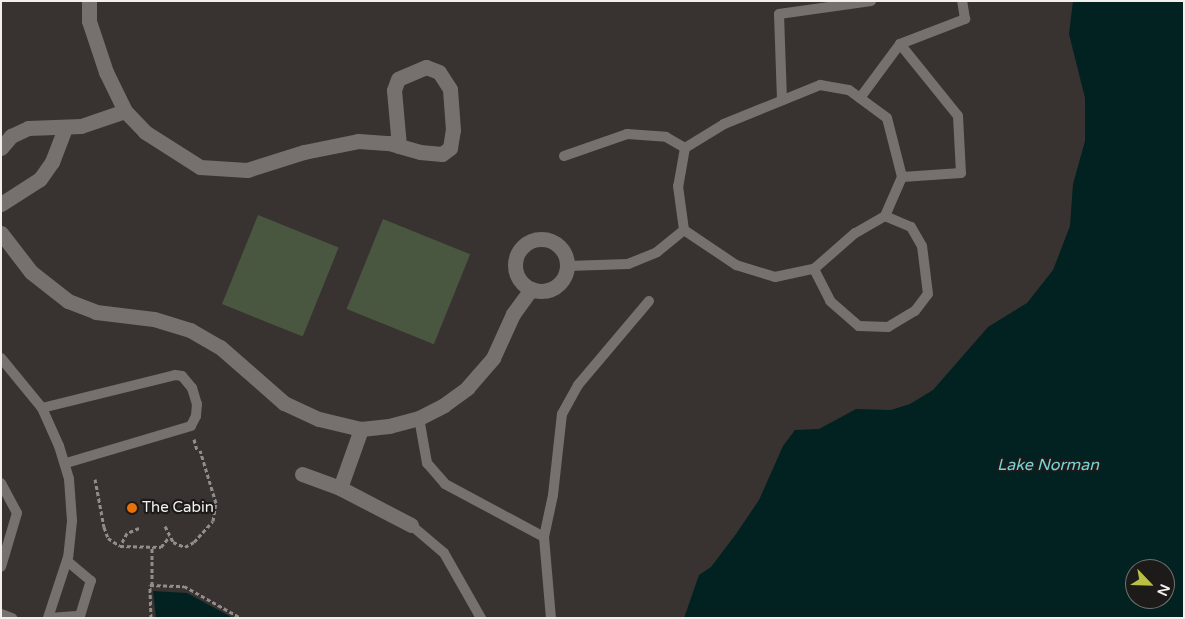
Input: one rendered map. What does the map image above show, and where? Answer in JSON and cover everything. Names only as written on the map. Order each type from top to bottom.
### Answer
[{"type":"street","points":[[89,1],[89,21],[106,72],[125,111],[145,132],[171,151],[200,167],[213,170],[247,170],[304,152],[358,140],[442,154],[450,148],[453,130],[450,89],[439,72],[426,67],[398,79],[394,90],[399,146]]},
{"type":"street","points":[[1,148],[11,136],[28,128],[65,128],[125,111]]},
{"type":"street","points":[[1,204],[40,179],[52,162],[65,128]]},
{"type":"street","points":[[1,233],[31,272],[68,301],[96,312],[154,318],[190,330],[220,347],[284,403],[319,419],[361,428],[389,426],[419,418],[444,405],[482,373],[501,344],[513,314],[531,289]]},
{"type":"street","points":[[547,239],[555,243],[566,257],[568,266],[562,282],[554,288],[538,292],[519,279],[515,263],[517,255],[529,242],[547,239]]},
{"type":"street","points":[[340,488],[361,428]]},
{"type":"street","points":[[302,474],[340,488],[411,524]]},
{"type":"lane","points":[[782,100],[779,14],[871,1]]},
{"type":"lane","points":[[860,98],[900,44],[965,19],[962,1]]},
{"type":"lane","points":[[900,44],[958,116],[961,173],[902,177]]},
{"type":"lane","points":[[820,85],[849,90],[860,98],[887,118],[902,177],[885,216],[854,233],[814,269],[775,277],[736,265],[684,230],[678,186],[685,148],[724,124],[820,85]]},
{"type":"lane","points":[[564,156],[627,134],[666,137],[685,148]]},
{"type":"lane","points":[[814,269],[830,301],[859,326],[888,327],[915,311],[928,294],[922,246],[911,227],[885,216]]},
{"type":"lane","points":[[568,266],[628,264],[657,252],[684,230]]},
{"type":"lane","points":[[551,618],[544,537],[553,495],[562,414],[578,385],[650,301]]},
{"type":"lane","points":[[1,358],[42,408],[66,463],[72,521],[68,559],[49,618],[80,616],[91,581],[68,559]]},
{"type":"lane","points":[[42,408],[175,375],[182,376],[192,388],[197,404],[196,416],[190,426],[66,463]]},
{"type":"lane","points":[[419,418],[427,462],[445,484],[544,537]]},
{"type":"lane","points":[[1,483],[17,513],[1,567]]},
{"type":"lane","points":[[411,524],[444,553],[480,618]]},
{"type":"lane","points":[[1,614],[12,618]]},
{"type":"path","points":[[165,526],[169,537],[177,545],[188,546],[213,521],[216,512],[200,450]]},
{"type":"path","points":[[95,479],[104,527],[108,538],[121,547],[152,548],[165,545],[169,537]]},
{"type":"path","points":[[121,547],[127,533],[139,528]]},
{"type":"path","points":[[152,548],[152,618]]},
{"type":"path","points":[[152,585],[184,586],[241,618]]},
{"type":"green space","points":[[258,215],[339,248],[303,337],[222,304]]},
{"type":"green space","points":[[383,219],[470,254],[434,344],[347,309]]},
{"type":"water","name":"Lake Norman","points":[[1073,1],[1184,1],[1184,618],[684,618],[699,575],[711,567],[759,500],[783,446],[795,430],[819,429],[856,409],[891,410],[910,404],[933,390],[988,327],[1027,303],[1053,270],[1070,226],[1073,184],[1085,141],[1085,98],[1069,34]]},
{"type":"water","points":[[153,591],[187,593],[233,618],[156,618]]},
{"type":"place","name":"The Cabin","points":[[132,508]]}]
